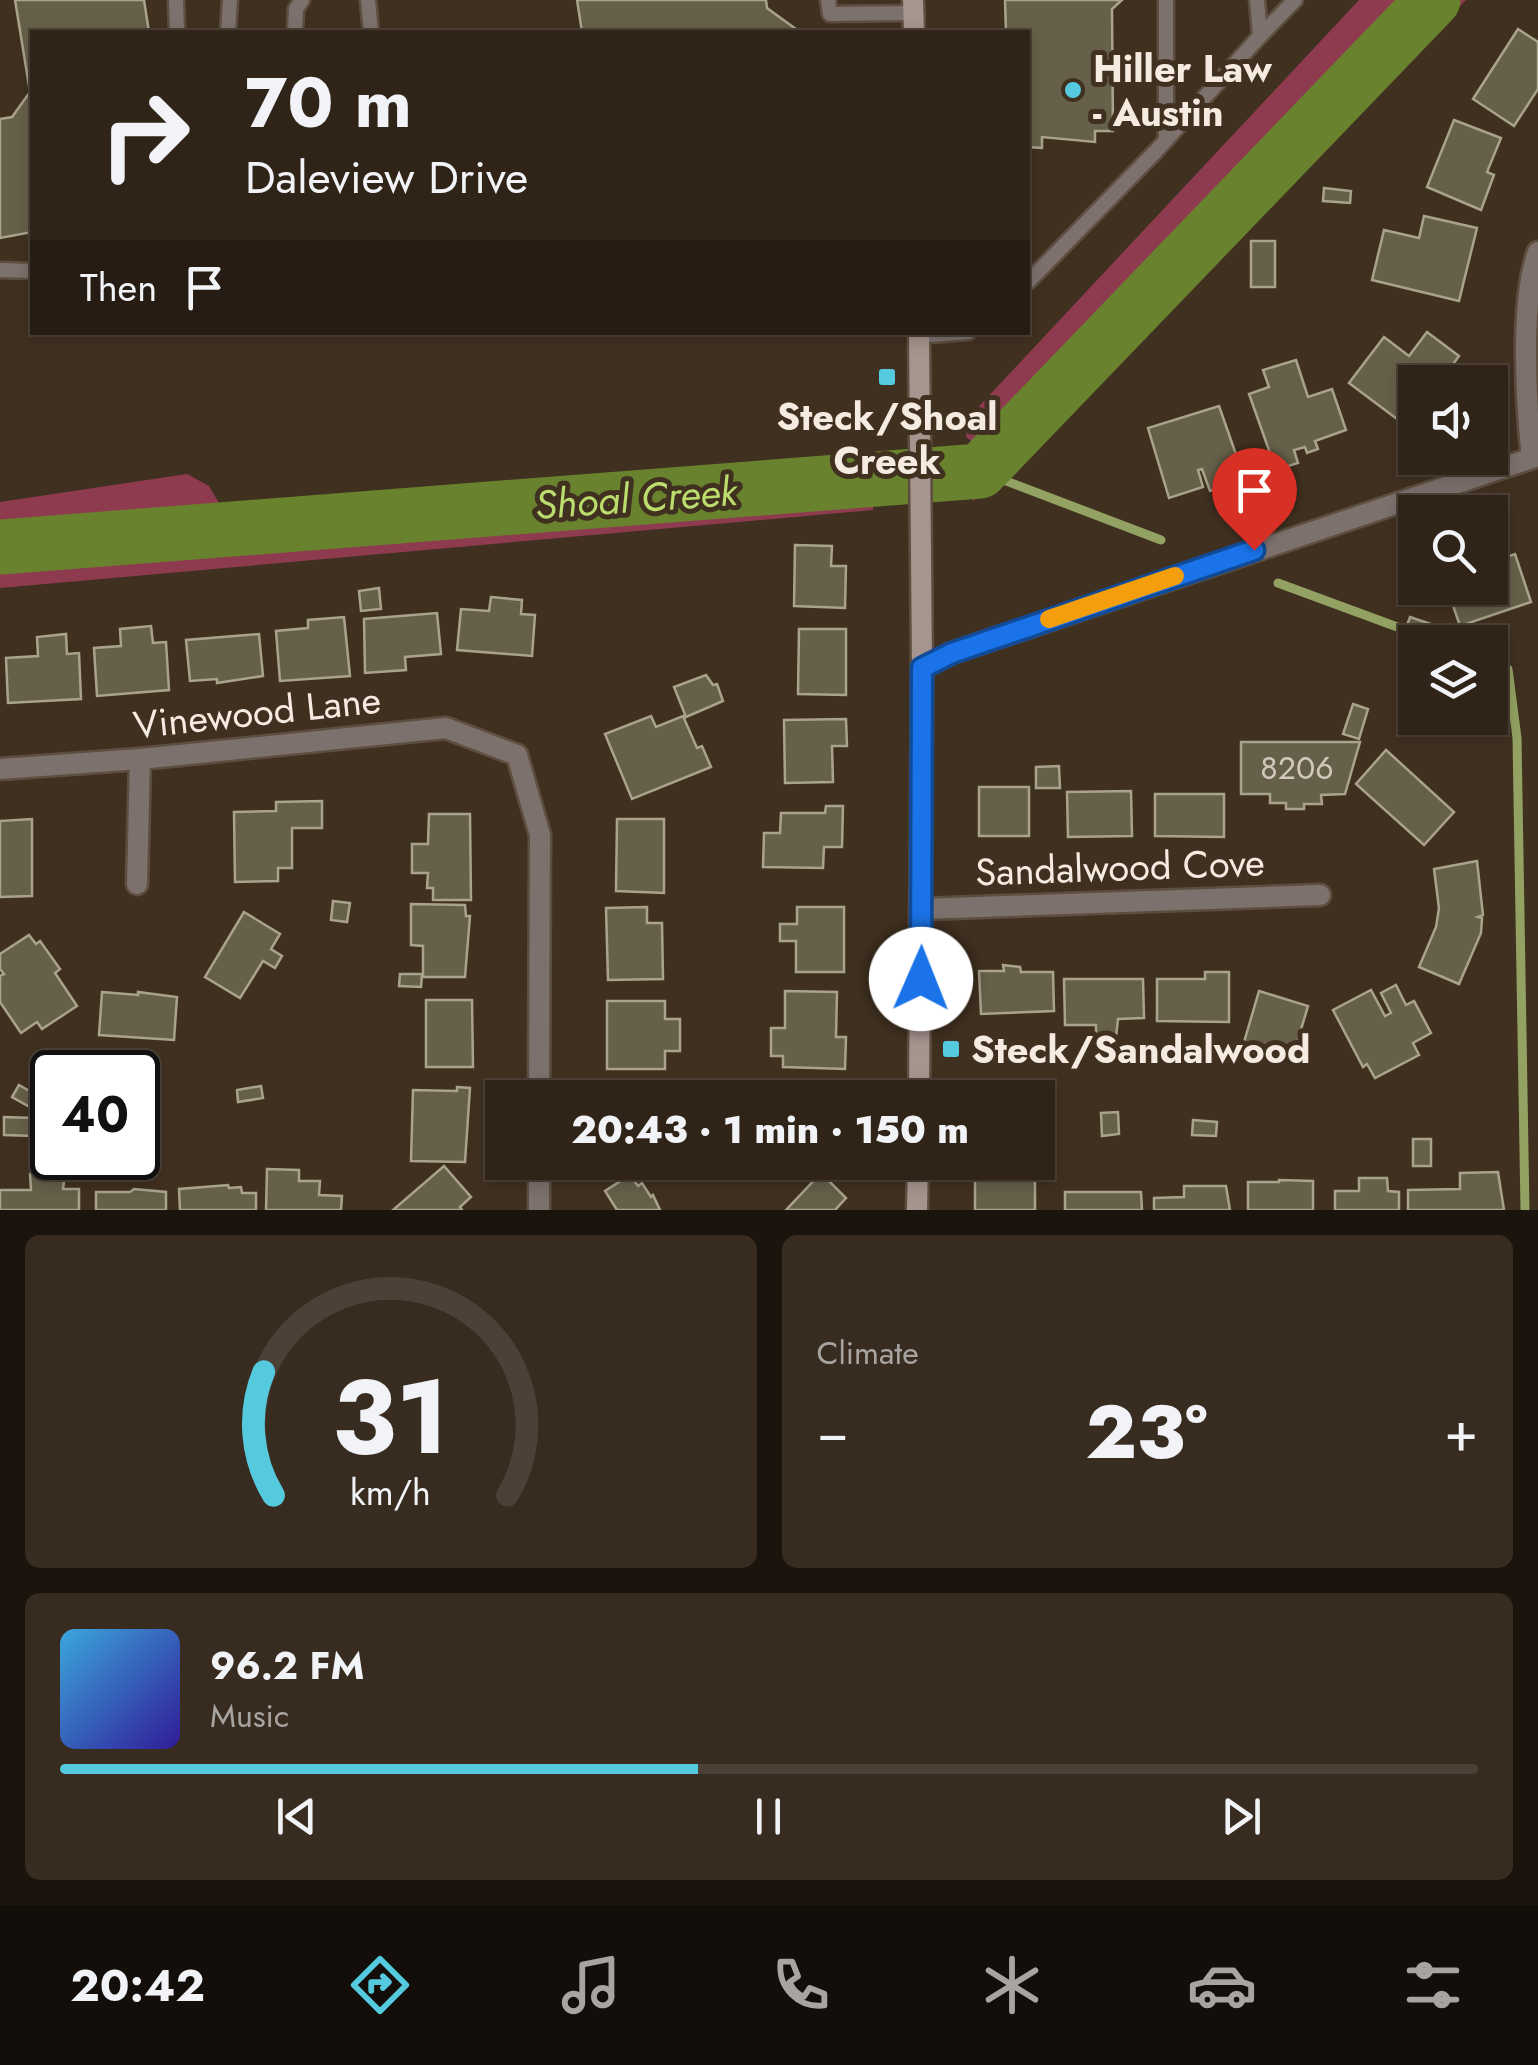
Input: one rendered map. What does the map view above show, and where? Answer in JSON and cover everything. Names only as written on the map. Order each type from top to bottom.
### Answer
[{"type":"street","points":[[922,668],[952,653],[1149,585],[1535,457],[1527,411],[1530,274],[1538,252]]},
{"type":"street","points":[[918,335],[922,668],[919,1080]]},
{"type":"street","name":"Vinewood Lane","points":[[0,768],[140,759],[446,728],[516,755],[540,835],[539,1080]]},
{"type":"street","points":[[137,884],[140,759]]},
{"type":"street","name":"Sandalwood Cove","points":[[922,908],[1320,895]]},
{"type":"street","points":[[539,1180],[539,1210]]},
{"type":"street","points":[[917,1210],[918,1180]]},
{"type":"lane","points":[[176,0],[177,30]]},
{"type":"lane","points":[[228,30],[230,0]]},
{"type":"lane","points":[[295,30],[296,9],[302,0]]},
{"type":"lane","points":[[368,0],[371,30]]},
{"type":"lane","points":[[828,0],[830,14],[913,15]]},
{"type":"lane","points":[[1166,0],[1166,140]]},
{"type":"lane","points":[[1258,0],[1260,36]]},
{"type":"lane","points":[[1030,280],[1294,0]]},
{"type":"lane","points":[[0,270],[30,271]]},
{"type":"shaded area","points":[[1359,0],[1466,0],[1026,457],[973,501],[977,445],[966,437],[969,417]]},
{"type":"shaded area","points":[[873,452],[873,510],[0,588],[0,502],[187,474],[209,486],[223,510]]},
{"type":"building","points":[[15,0],[144,0],[149,30],[30,30],[30,92]]},
{"type":"building","points":[[577,0],[766,0],[767,8],[797,30],[582,30]]},
{"type":"building","points":[[1005,0],[1122,0],[1112,9],[1113,131],[1095,131],[1095,142],[1042,137],[1042,148],[1030,147],[1030,30],[1006,30]]},
{"type":"building","points":[[1518,29],[1538,42],[1538,89],[1514,126],[1473,99]]},
{"type":"building","points":[[30,92],[30,232],[0,238],[0,119],[12,117]]},
{"type":"building","points":[[1454,120],[1501,138],[1487,172],[1494,175],[1481,210],[1427,187]]},
{"type":"building","points":[[1324,188],[1351,191],[1350,203],[1323,201]]},
{"type":"building","points":[[1424,216],[1477,228],[1459,301],[1372,280],[1384,230],[1419,238]]},
{"type":"building","points":[[1251,241],[1275,241],[1275,287],[1251,287]]},
{"type":"building","points":[[1427,332],[1459,356],[1452,365],[1398,365],[1398,420],[1349,383],[1384,337],[1409,356]]},
{"type":"building","points":[[1296,360],[1308,397],[1332,389],[1346,430],[1315,441],[1318,449],[1307,453],[1305,447],[1294,450],[1298,463],[1276,470],[1249,394],[1269,387],[1263,370]]},
{"type":"building","points":[[1219,406],[1245,480],[1210,491],[1202,469],[1198,470],[1203,487],[1169,498],[1148,428]]},
{"type":"building","points":[[795,545],[832,546],[831,566],[846,566],[845,608],[794,606]]},
{"type":"building","points":[[1515,554],[1531,602],[1460,625],[1453,605],[1508,605],[1508,556]]},
{"type":"building","points":[[379,588],[381,609],[361,611],[359,591]]},
{"type":"building","points":[[491,597],[522,600],[521,614],[535,615],[532,656],[457,650],[461,609],[489,611]]},
{"type":"building","points":[[437,613],[441,654],[405,657],[406,670],[365,673],[364,619]]},
{"type":"building","points":[[344,617],[350,676],[280,681],[276,631],[308,628],[308,620]]},
{"type":"building","points":[[1410,617],[1431,624],[1431,625],[1407,625]]},
{"type":"building","points":[[151,626],[153,643],[166,642],[169,690],[97,696],[94,648],[121,646],[120,629]]},
{"type":"building","points":[[799,629],[846,629],[846,695],[798,694]]},
{"type":"building","points":[[66,634],[67,654],[79,653],[81,699],[8,703],[6,658],[38,656],[37,637]]},
{"type":"building","points":[[259,634],[263,676],[217,683],[217,679],[190,681],[186,640]]},
{"type":"building","points":[[706,675],[713,685],[717,684],[723,701],[686,717],[674,687]]},
{"type":"building","points":[[1353,704],[1368,709],[1359,739],[1343,734]]},
{"type":"building","points":[[651,716],[656,727],[683,716],[697,748],[702,746],[711,767],[632,799],[605,734]]},
{"type":"building","points":[[846,719],[847,746],[832,746],[833,782],[785,783],[784,720]]},
{"type":"building","points":[[1241,742],[1360,742],[1345,794],[1321,795],[1322,804],[1286,809],[1286,803],[1270,803],[1270,794],[1241,794]]},
{"type":"building","points":[[1386,750],[1454,812],[1424,845],[1356,784]]},
{"type":"building","points":[[1059,766],[1060,788],[1036,788],[1036,767]]},
{"type":"building","points":[[979,787],[1029,787],[1029,836],[979,836]]},
{"type":"building","points":[[1131,791],[1132,836],[1068,837],[1067,792]]},
{"type":"building","points":[[1155,794],[1224,794],[1224,837],[1155,836]]},
{"type":"building","points":[[322,801],[322,828],[292,828],[292,868],[278,868],[278,881],[235,882],[234,812],[276,811],[276,802]]},
{"type":"building","points":[[826,806],[843,806],[842,847],[824,847],[823,868],[763,867],[764,833],[780,833],[781,813],[825,813]]},
{"type":"building","points":[[429,814],[470,814],[471,900],[433,900],[433,888],[427,888],[428,873],[412,873],[412,844],[428,844]]},
{"type":"building","points":[[32,819],[32,896],[0,897],[0,821]]},
{"type":"building","points":[[617,819],[664,819],[664,893],[616,891]]},
{"type":"building","points":[[1477,861],[1481,933],[1459,984],[1419,967],[1436,927],[1439,908],[1434,869]]},
{"type":"building","points":[[333,901],[350,903],[347,922],[331,920]]},
{"type":"building","points":[[411,904],[465,905],[466,916],[470,916],[465,977],[423,977],[423,946],[411,945]]},
{"type":"building","points":[[647,907],[647,923],[662,923],[663,979],[608,980],[606,908]]},
{"type":"building","points":[[797,907],[844,907],[844,972],[796,972],[796,941],[780,941],[780,924],[797,924]]},
{"type":"building","points":[[244,912],[280,934],[271,949],[282,956],[275,968],[263,961],[240,998],[205,977]]},
{"type":"building","points":[[29,935],[36,944],[40,941],[60,969],[55,973],[77,1006],[42,1029],[37,1022],[21,1033],[0,1002],[0,976],[4,974],[0,954]]},
{"type":"building","points":[[1003,965],[1020,967],[1021,972],[1053,972],[1054,1011],[981,1014],[979,971],[1004,971]]},
{"type":"building","points":[[1205,972],[1229,972],[1229,1022],[1157,1021],[1157,979],[1205,979]]},
{"type":"building","points":[[400,974],[422,974],[421,987],[399,986]]},
{"type":"building","points":[[1064,979],[1143,979],[1144,1018],[1118,1019],[1116,1037],[1096,1037],[1096,1025],[1065,1025]]},
{"type":"building","points":[[1396,985],[1406,1005],[1414,1001],[1431,1033],[1413,1043],[1419,1055],[1375,1078],[1367,1064],[1363,1067],[1333,1010],[1371,990],[1385,1016],[1391,1013],[1381,993]]},
{"type":"building","points":[[785,991],[837,992],[836,1037],[846,1037],[845,1069],[783,1067],[783,1056],[771,1056],[771,1028],[785,1028]]},
{"type":"building","points":[[1259,991],[1308,1006],[1294,1053],[1269,1045],[1266,1056],[1242,1049]]},
{"type":"building","points":[[102,992],[177,997],[174,1040],[99,1035]]},
{"type":"building","points":[[426,1000],[472,1000],[473,1067],[426,1067]]},
{"type":"building","points":[[607,1001],[665,1001],[665,1019],[680,1019],[680,1051],[665,1051],[665,1069],[607,1069]]},
{"type":"building","points":[[19,1085],[30,1091],[28,1106],[12,1097]]},
{"type":"building","points":[[261,1086],[263,1098],[238,1102],[237,1090]]},
{"type":"building","points":[[457,1087],[470,1088],[465,1162],[411,1161],[413,1090],[457,1091]]},
{"type":"building","points":[[1118,1112],[1119,1134],[1102,1136],[1101,1113]]},
{"type":"building","points":[[4,1117],[30,1118],[30,1136],[4,1135]]},
{"type":"building","points":[[1193,1120],[1217,1122],[1216,1136],[1192,1135]]},
{"type":"building","points":[[1413,1139],[1431,1139],[1431,1166],[1413,1166]]},
{"type":"building","points":[[444,1166],[471,1197],[460,1207],[462,1210],[393,1210]]},
{"type":"building","points":[[267,1169],[299,1170],[299,1181],[320,1181],[319,1195],[342,1196],[341,1210],[266,1210]]},
{"type":"building","points":[[1498,1172],[1504,1210],[1408,1210],[1408,1190],[1460,1189],[1460,1173]]},
{"type":"building","points":[[1359,1178],[1387,1178],[1388,1191],[1399,1192],[1399,1210],[1335,1210],[1335,1191],[1359,1191]]},
{"type":"building","points":[[30,1180],[64,1180],[63,1189],[79,1189],[79,1210],[0,1210],[0,1190],[31,1190]]},
{"type":"building","points":[[622,1180],[634,1180],[653,1195],[660,1210],[617,1210],[605,1191]]},
{"type":"building","points":[[814,1180],[828,1180],[846,1198],[835,1210],[786,1210]]},
{"type":"building","points":[[975,1180],[1035,1180],[1035,1210],[975,1210]]},
{"type":"building","points":[[1313,1181],[1313,1210],[1248,1210],[1248,1182]]},
{"type":"building","points":[[1184,1186],[1226,1186],[1230,1210],[1154,1210],[1154,1198],[1184,1197]]},
{"type":"building","points":[[241,1187],[242,1193],[256,1193],[256,1210],[180,1210],[179,1189]]},
{"type":"building","points":[[96,1192],[166,1192],[166,1210],[96,1210]]},
{"type":"building","points":[[1065,1192],[1141,1192],[1142,1210],[1065,1210]]},
{"type":"waterway","name":"Shoal Creek","points":[[0,547],[980,471],[1433,0]]},
{"type":"waterway","points":[[980,471],[1161,540]]},
{"type":"waterway","points":[[1278,583],[1398,627]]},
{"type":"waterway","points":[[1508,669],[1517,738],[1525,1210]]},
{"type":"slow traffic","points":[[1049,619],[1175,576]]},
{"type":"place","name":"Hiller Law - Austin","points":[[1073,90]]},
{"type":"place","name":"Steck/Shoal Creek","points":[[887,377]]},
{"type":"place","name":"Steck/Sandalwood","points":[[951,1049]]},
{"type":"route","points":[[921,979],[922,668],[952,653],[1254,550]]}]
